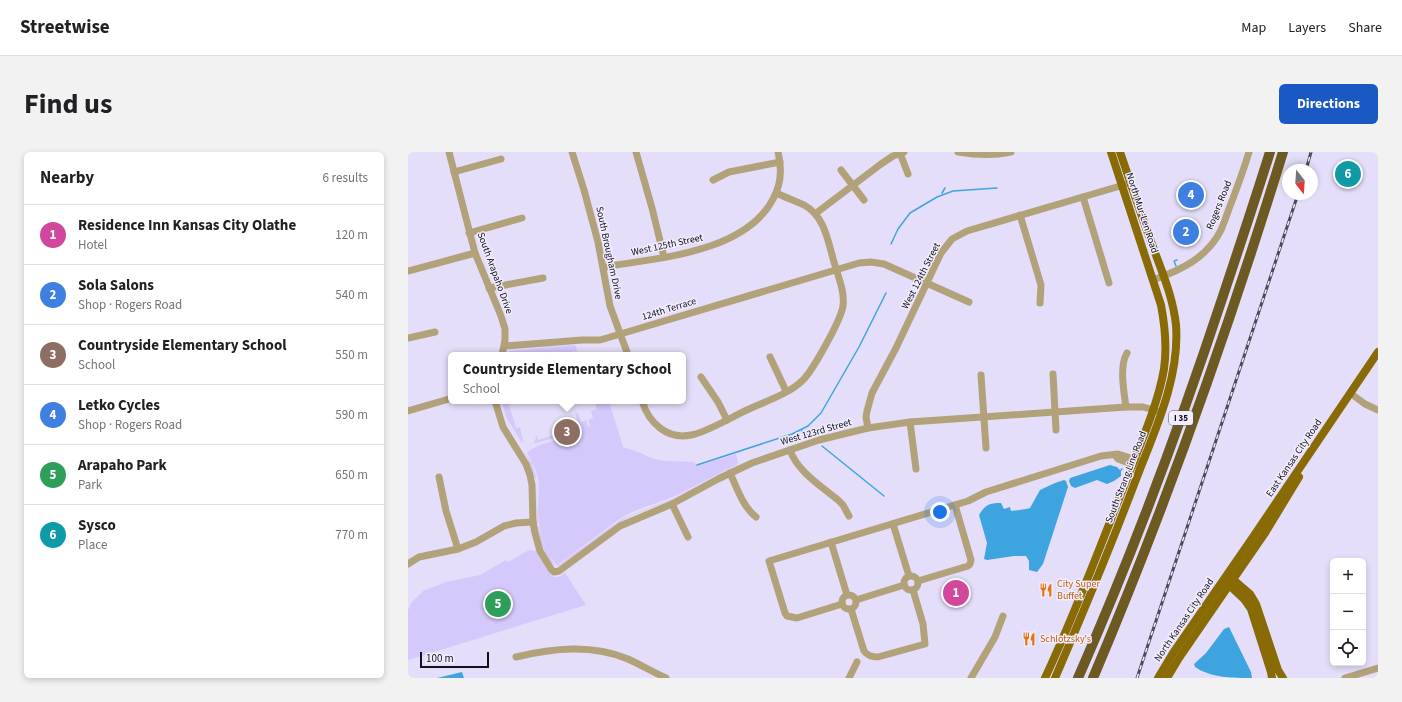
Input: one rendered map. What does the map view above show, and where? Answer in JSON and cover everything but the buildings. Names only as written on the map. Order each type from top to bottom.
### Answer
[{"type":"highway","name":"I 35","points":[[1078,678],[1120,580],[1163,469],[1194,381],[1270,152]]},
{"type":"highway","name":"I 35","points":[[1093,678],[1140,566],[1185,449],[1283,152]]},
{"type":"main road","name":"North Mur-Len Road","points":[[1111,152],[1153,280]]},
{"type":"main road","name":"North Mur-Len Road","points":[[1120,152],[1164,276]]},
{"type":"main road","name":"South Strang Line Road","points":[[1055,678],[1105,561],[1161,412],[1171,377],[1176,345],[1175,316],[1164,276]]},
{"type":"main road","name":"South Strang Line Road","points":[[1045,678],[1096,557],[1133,462],[1152,409],[1164,369],[1164,318],[1153,280]]},
{"type":"main road","name":"East Kansas City Road","points":[[1228,580],[1265,533],[1378,352]]},
{"type":"main road","name":"East Kansas City Road","points":[[1352,395],[1378,361]]},
{"type":"main road","name":"North Kansas City Road","points":[[1158,678],[1173,653],[1228,580]]},
{"type":"main road","name":"North Kansas City Road","points":[[1167,678],[1228,580]]},
{"type":"main road","points":[[1228,580],[1251,608],[1272,678]]},
{"type":"main road","points":[[1228,580],[1250,594],[1256,604],[1278,670],[1283,678]]},
{"type":"street","name":"South Arapaho Drive","points":[[448,152],[475,253],[504,330],[503,352]]},
{"type":"street","name":"South Brougham Drive","points":[[572,152],[590,208],[604,268],[610,306],[627,352]]},
{"type":"street","points":[[636,152],[664,257]]},
{"type":"street","name":"West 125th Street","points":[[604,268],[690,252],[726,241],[742,232],[765,212],[776,193],[780,177],[778,152]]},
{"type":"street","points":[[960,152],[979,155],[1011,152]]},
{"type":"street","name":"Rogers Road","points":[[1153,280],[1184,268],[1195,261],[1217,238],[1224,224],[1249,152]]},
{"type":"street","points":[[815,214],[888,159],[902,153],[908,174]]},
{"type":"street","points":[[454,172],[501,159]]},
{"type":"street","points":[[713,180],[729,172],[780,162]]},
{"type":"street","points":[[841,170],[864,200]]},
{"type":"street","name":"West 124th Street","points":[[868,428],[866,417],[872,393],[896,348],[944,248],[957,236],[967,231],[1131,183]]},
{"type":"street","points":[[643,404],[654,424],[675,435],[686,436],[697,433],[727,420],[786,392],[799,384],[808,374],[839,318],[843,307],[843,296],[822,224],[815,214],[804,205],[776,193]]},
{"type":"street","points":[[1082,197],[1109,283]]},
{"type":"street","points":[[1020,215],[1041,285],[1040,303]]},
{"type":"street","points":[[469,233],[522,218]]},
{"type":"street","points":[[408,271],[475,253]]},
{"type":"street","name":"124th Terrace","points":[[504,346],[600,340],[859,263],[878,263],[894,267],[969,302]]},
{"type":"street","points":[[489,288],[543,278]]},
{"type":"street","points":[[408,338],[435,332]]},
{"type":"street","points":[[1126,407],[1123,370],[1124,358],[1128,353]]},
{"type":"street","points":[[770,357],[786,392]]},
{"type":"street","points":[[1053,374],[1056,430]]},
{"type":"street","points":[[981,375],[986,448]]},
{"type":"street","points":[[701,377],[718,402],[727,420]]},
{"type":"street","points":[[1352,395],[1365,404],[1378,410]]},
{"type":"street","points":[[408,411],[448,399]]},
{"type":"street","points":[[408,564],[419,557],[458,550],[476,542],[504,526],[516,523],[532,522],[532,485],[530,474],[526,464],[503,427],[496,404]]},
{"type":"street","name":"West 123rd Street","points":[[532,522],[540,551],[554,572],[559,570],[620,526],[672,504],[752,463],[819,440],[868,428],[910,422],[1126,407],[1143,407],[1161,412]]},
{"type":"street","points":[[910,422],[916,469]]},
{"type":"street","points":[[790,450],[793,458],[800,467],[838,500],[849,516]]},
{"type":"street","points":[[842,604],[797,618],[787,616],[769,561],[968,501],[986,492],[1101,456],[1118,454],[1133,462],[1142,464]]},
{"type":"street","points":[[730,473],[745,504],[756,517]]},
{"type":"street","points":[[439,477],[446,511],[458,550]]},
{"type":"street","points":[[672,504],[688,538]]},
{"type":"street","points":[[918,581],[968,566],[970,564],[954,505]]},
{"type":"street","points":[[893,524],[909,576]]},
{"type":"street","points":[[831,542],[847,595]]},
{"type":"street","points":[[909,576],[916,577],[918,581]]},
{"type":"street","points":[[909,576],[905,579],[904,585],[906,589],[913,590]]},
{"type":"street","points":[[913,590],[918,585],[918,581]]},
{"type":"street","points":[[856,600],[904,585]]},
{"type":"street","points":[[851,609],[864,651],[875,657],[925,644],[923,624],[913,590]]},
{"type":"street","points":[[842,604],[845,608],[851,609],[856,606],[856,600],[853,596],[847,595]]},
{"type":"street","points":[[842,604],[843,598],[847,595]]},
{"type":"street","points":[[971,678],[995,637],[1003,616]]},
{"type":"street","points":[[516,657],[549,650],[590,650],[627,659],[666,678]]},
{"type":"street","points":[[849,678],[857,662]]},
{"type":"street","points":[[1345,678],[1378,668]]},
{"type":"shaded area","points":[[571,343],[573,344],[510,349]]},
{"type":"shaded area","points":[[575,345],[577,349],[576,352],[509,352]]},
{"type":"shaded area","points":[[509,404],[516,428],[520,427],[523,439],[522,443],[506,417],[503,405]]},
{"type":"shaded area","points":[[595,404],[610,404],[623,447],[651,458],[664,461],[694,462],[697,466],[736,454],[738,464],[673,497],[634,511],[621,518],[557,565],[552,560],[545,547],[538,516],[538,479],[534,465],[527,453],[537,446],[570,436],[569,433],[560,436],[558,429],[578,423],[575,413],[578,413],[581,422],[586,420],[588,427],[590,426],[588,420],[593,418],[591,411],[597,409]]},
{"type":"shaded area","points":[[557,434],[557,437],[534,443],[536,440],[535,437],[537,436],[538,440]]},
{"type":"shaded area","points":[[526,454],[532,463],[536,476],[538,524],[536,480]]},
{"type":"shaded area","points":[[738,465],[739,466],[669,501],[628,517],[557,566],[622,519],[674,498]]},
{"type":"shaded area","points":[[538,525],[545,547],[555,566],[545,553],[537,526]]},
{"type":"shaded area","points":[[529,550],[537,550],[552,576],[557,577],[565,573],[586,605],[408,660],[408,610],[411,603],[423,591],[446,582],[480,575],[506,560],[508,562]]},
{"type":"water","points":[[1110,465],[1117,467],[1120,470],[1122,468],[1123,469],[1121,471],[1121,476],[1114,481],[1107,484],[1097,480],[1075,488],[1071,486],[1069,481],[1070,478]]},
{"type":"water","points":[[1064,480],[1066,481],[1068,487],[1043,564],[1037,572],[1029,570],[1029,561],[1026,556],[1014,556],[987,560],[984,559],[987,543],[979,515],[983,509],[993,503],[1001,503],[1004,509],[1010,507],[1011,511],[1030,508],[1040,490]]},
{"type":"water","points":[[1229,627],[1251,672],[1252,678],[1215,675],[1201,671],[1195,667],[1194,664],[1206,653],[1224,629]]},
{"type":"water","points":[[462,672],[464,678],[437,678]]},
{"type":"waterway","points":[[942,193],[945,188]]},
{"type":"waterway","points":[[891,244],[898,229],[910,213],[937,197],[953,191],[997,188]]},
{"type":"waterway","points":[[1176,266],[1174,261],[1177,260]]},
{"type":"waterway","points":[[697,465],[792,434],[808,426],[821,413],[859,347],[886,293]]},
{"type":"waterway","points":[[802,431],[808,435]]},
{"type":"waterway","points":[[822,446],[884,496]]},
{"type":"railway","points":[[1308,164],[1311,152]]},
{"type":"railway","points":[[1137,678],[1296,200]]},
{"type":"place","name":"Sysco","points":[[1348,174]]},
{"type":"place","name":"Letko Cycles","points":[[1191,195]]},
{"type":"place","name":"Sola Salons","points":[[1186,232]]},
{"type":"place","name":"Countryside Elementary School","points":[[567,432]]},
{"type":"place","name":"City Super Buffet","points":[[1046,590]]},
{"type":"place","name":"Residence Inn Kansas City Olathe","points":[[956,593]]},
{"type":"place","name":"Arapaho Park","points":[[498,604]]},
{"type":"place","name":"Schlotzsky's","points":[[1029,639]]}]
